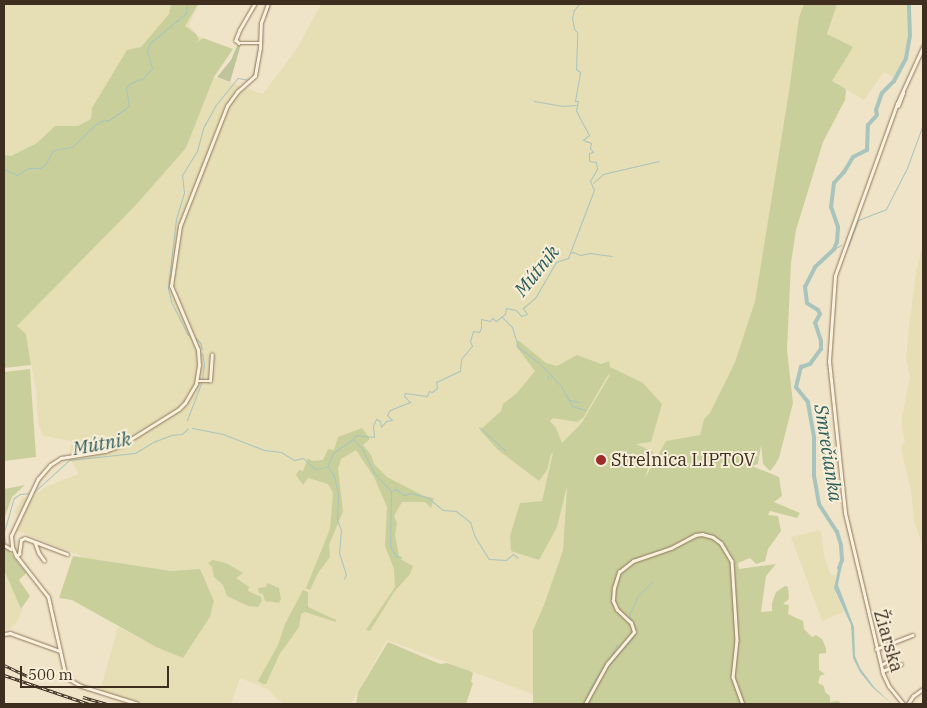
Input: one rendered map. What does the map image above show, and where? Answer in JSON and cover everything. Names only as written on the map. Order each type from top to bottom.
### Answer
[{"type":"street","points":[[255,4],[236,40],[239,43],[260,43]]},
{"type":"street","points":[[137,704],[68,681],[64,675],[48,597],[13,551],[11,543],[12,531],[43,472],[57,460],[105,451],[123,444],[180,409],[197,381],[198,350],[189,326],[174,297],[171,286],[171,273],[181,221],[229,103],[238,91],[256,76],[261,23],[268,4]]},
{"type":"street","name":"Žiarska","points":[[903,704],[889,687],[880,665],[841,493],[829,362],[832,293],[837,269],[904,89],[923,47]]},
{"type":"street","points":[[197,381],[210,381],[212,355]]},
{"type":"street","points":[[585,704],[607,664],[634,632],[631,623],[617,610],[613,601],[614,588],[619,572],[632,561],[702,534],[712,536],[721,543],[732,562],[737,640],[733,677],[743,704]]},
{"type":"street","points":[[16,556],[19,554],[22,540],[35,542],[67,554]]},
{"type":"street","points":[[35,542],[44,560]]},
{"type":"street","points":[[5,545],[11,543]]},
{"type":"street","points":[[5,545],[13,551]]},
{"type":"street","points":[[4,634],[10,633],[60,651]]},
{"type":"street","points":[[876,649],[912,635]]},
{"type":"street","points":[[880,665],[893,658],[887,646]]},
{"type":"street","points":[[882,671],[901,664]]},
{"type":"street","points":[[908,704],[913,696],[923,689]]},
{"type":"shaded area","points":[[4,4],[199,4],[189,25],[197,35],[203,38],[4,205]]},
{"type":"shaded area","points":[[321,4],[804,4],[799,17],[755,301],[735,362],[710,413],[704,419],[700,435],[666,441],[644,480],[570,470],[566,491],[563,550],[544,605],[533,630],[535,695],[387,640],[351,704],[285,704],[277,699],[268,689],[240,678],[231,704],[141,704],[100,691],[118,627],[156,647],[183,657],[210,617],[214,601],[200,569],[171,571],[86,558],[18,531],[14,532],[21,516],[14,513],[23,497],[28,499],[47,486],[79,474],[69,457],[72,441],[43,436],[38,422],[36,391],[26,334],[17,326],[135,206],[186,148],[214,77],[263,94],[298,47]]},
{"type":"shaded area","points":[[837,4],[907,4],[908,36],[905,54],[894,78],[884,72],[864,100],[832,81],[827,35]]},
{"type":"shaded area","points":[[923,242],[923,547],[914,521],[911,491],[901,448],[905,441],[902,417],[910,377],[906,359],[909,327],[916,273]]},
{"type":"shaded area","points":[[821,530],[824,556],[831,575],[835,575],[835,592],[844,612],[822,621],[791,537]]},
{"type":"shaded area","points":[[4,570],[22,610],[17,622],[9,630],[4,628]]},
{"type":"green space","points":[[171,4],[198,4],[185,26],[196,34],[199,40],[195,44],[203,38],[233,49],[214,77],[186,148],[135,206],[17,326],[26,334],[31,365],[4,368],[4,155],[11,156],[37,143],[55,126],[78,126],[91,119],[92,108],[127,50],[141,47],[169,14]]},
{"type":"green space","points":[[804,4],[837,4],[827,34],[853,47],[832,81],[846,89],[845,100],[823,142],[796,230],[791,263],[787,350],[793,403],[779,458],[775,465],[770,471],[763,464],[761,445],[758,464],[752,466],[779,477],[782,496],[774,502],[800,513],[797,518],[770,511],[768,515],[778,516],[781,531],[768,549],[765,561],[756,564],[750,558],[738,563],[739,569],[776,564],[766,576],[761,612],[772,611],[772,603],[776,592],[785,586],[788,587],[789,599],[783,604],[789,605],[788,614],[803,621],[804,629],[812,637],[816,635],[822,639],[826,648],[826,653],[819,654],[819,670],[825,674],[820,676],[818,683],[824,686],[825,692],[830,696],[830,702],[838,701],[842,704],[533,704],[533,630],[544,605],[563,550],[567,486],[557,527],[539,560],[511,551],[510,536],[520,503],[542,501],[553,453],[551,454],[547,470],[539,481],[498,450],[480,430],[501,411],[503,404],[517,393],[535,371],[516,346],[518,340],[546,363],[557,366],[577,355],[601,364],[609,361],[610,367],[643,383],[662,404],[651,442],[636,444],[653,452],[645,478],[666,441],[700,435],[704,419],[710,413],[735,362],[755,301],[799,17]],"holes":[[[608,375],[610,375],[581,424],[562,443],[556,428],[550,421],[553,418],[577,422],[583,418]]]},
{"type":"green space","points":[[238,44],[241,44],[230,82],[217,77],[231,60]]},
{"type":"green space","points":[[30,369],[36,457],[4,461],[4,372]]},
{"type":"green space","points":[[362,428],[370,439],[363,445],[371,455],[374,464],[387,477],[424,496],[434,498],[431,508],[425,502],[402,502],[394,516],[397,523],[395,535],[399,556],[402,560],[413,566],[410,574],[394,592],[370,631],[366,630],[395,587],[394,569],[385,546],[387,507],[374,477],[356,450],[341,459],[338,469],[343,511],[329,545],[330,557],[318,573],[310,590],[306,588],[330,529],[333,493],[328,484],[308,478],[303,485],[296,475],[299,470],[303,471],[308,458],[312,461],[323,460],[328,449],[334,450],[338,437]]},
{"type":"green space","points":[[25,485],[12,497],[4,519],[4,489]]},
{"type":"green space","points":[[7,548],[26,573],[19,580],[30,596],[21,609],[4,570],[4,555]]},
{"type":"green space","points":[[73,556],[171,571],[200,569],[214,601],[210,617],[183,658],[156,647],[72,600],[59,598]]},
{"type":"green space","points":[[213,560],[226,563],[243,573],[236,578],[249,587],[248,591],[261,597],[262,601],[258,607],[248,606],[227,596],[223,585],[214,577],[212,567],[208,563]]},
{"type":"green space","points":[[267,583],[279,588],[281,599],[279,603],[265,601],[263,594],[259,593],[258,588],[266,587]]},
{"type":"green space","points":[[303,590],[308,592],[308,607],[336,620],[336,622],[305,612],[301,614],[299,627],[279,655],[266,684],[263,684],[258,681],[278,645],[285,624]]},
{"type":"green space","points":[[388,642],[440,664],[447,663],[473,673],[471,682],[473,683],[466,704],[356,704],[358,692]]},
{"type":"water","points":[[839,564],[842,565],[838,585],[854,627],[855,656],[860,668],[874,687],[892,704],[873,688],[860,672],[853,658],[851,625],[834,588]]},
{"type":"waterway","points":[[4,169],[17,175],[28,168],[40,168],[45,165],[53,150],[72,147],[95,125],[101,121],[109,120],[129,106],[126,88],[129,84],[143,78],[152,68],[147,51],[149,44],[186,13],[187,4]]},
{"type":"waterway","points":[[265,17],[270,4]]},
{"type":"waterway","name":"Mútnik","points":[[192,428],[223,434],[264,450],[281,452],[294,460],[303,458],[315,469],[327,467],[333,453],[356,435],[374,437],[373,426],[376,419],[380,421],[381,427],[386,421],[392,420],[387,415],[390,410],[410,402],[404,396],[405,393],[427,396],[429,391],[432,392],[437,388],[436,382],[460,371],[461,359],[472,346],[470,341],[473,331],[479,332],[481,319],[490,321],[492,318],[496,321],[505,314],[506,308],[516,310],[521,316],[527,314],[523,308],[535,298],[556,262],[568,258],[594,190],[590,181],[597,169],[596,162],[589,161],[589,153],[593,152],[590,148],[591,143],[583,140],[589,135],[576,111],[578,101],[575,101],[580,72],[576,69],[577,32],[574,29],[572,18],[574,10],[579,4]]},
{"type":"waterway","name":"Smrečianka","points":[[839,568],[842,560],[841,545],[837,532],[819,504],[814,476],[814,437],[808,402],[796,387],[801,367],[810,364],[821,349],[821,341],[815,323],[820,314],[818,310],[807,303],[805,287],[815,267],[834,249],[837,242],[838,227],[831,207],[834,183],[844,172],[853,157],[867,150],[868,125],[877,115],[876,110],[882,93],[894,81],[906,58],[910,36],[909,4]]},
{"type":"waterway","points":[[262,23],[262,31]]},
{"type":"waterway","points":[[262,33],[262,43]]},
{"type":"waterway","points":[[253,76],[259,45]]},
{"type":"waterway","points":[[191,336],[188,335],[171,301],[168,288],[176,219],[184,193],[182,175],[197,151],[203,128],[215,106],[238,78],[249,80]]},
{"type":"waterway","points":[[534,101],[562,106],[576,105]]},
{"type":"waterway","points":[[848,246],[858,220],[886,209],[907,168],[923,124]]},
{"type":"waterway","points":[[593,183],[603,174],[659,161]]},
{"type":"waterway","name":"Smrečianka","points":[[834,249],[841,245]]},
{"type":"waterway","points":[[570,253],[612,256]]},
{"type":"waterway","points":[[502,317],[512,327],[518,347],[539,363],[561,386],[572,406],[585,410]]},
{"type":"waterway","points":[[195,338],[200,342],[202,349]]},
{"type":"waterway","points":[[202,353],[204,364],[202,380]]},
{"type":"waterway","points":[[187,420],[201,383]]},
{"type":"waterway","points":[[570,400],[579,402]]},
{"type":"waterway","points":[[479,427],[506,451]]},
{"type":"waterway","name":"Mútnik","points":[[34,492],[69,460],[135,453],[153,442],[171,435],[182,434],[188,428]]},
{"type":"waterway","points":[[353,439],[361,447],[375,474],[391,491],[396,489],[404,495],[411,493],[428,498],[443,510],[456,511],[470,522],[475,537],[489,559],[506,560],[513,554],[518,558]]},
{"type":"waterway","points":[[328,467],[334,476],[338,494],[337,520],[341,530],[339,553],[346,574],[344,579]]},
{"type":"waterway","points":[[391,491],[390,546],[396,556],[401,557]]},
{"type":"waterway","name":"Mútnik","points":[[5,543],[4,532],[14,498],[20,494],[30,493]]},
{"type":"waterway","name":"Mútnik","points":[[4,554],[5,547]]},
{"type":"waterway","points":[[607,667],[633,637],[635,629],[629,616],[638,596],[653,581]]},
{"type":"waterway","points":[[607,663],[617,644]]},
{"type":"waterway","points":[[584,704],[590,688],[604,666]]},
{"type":"railway","points":[[4,665],[32,678]]},
{"type":"railway","points":[[4,675],[89,704]]},
{"type":"railway","points":[[83,697],[107,704]]},
{"type":"place","name":"Strelnica LIPTOV","points":[[601,460]]}]
